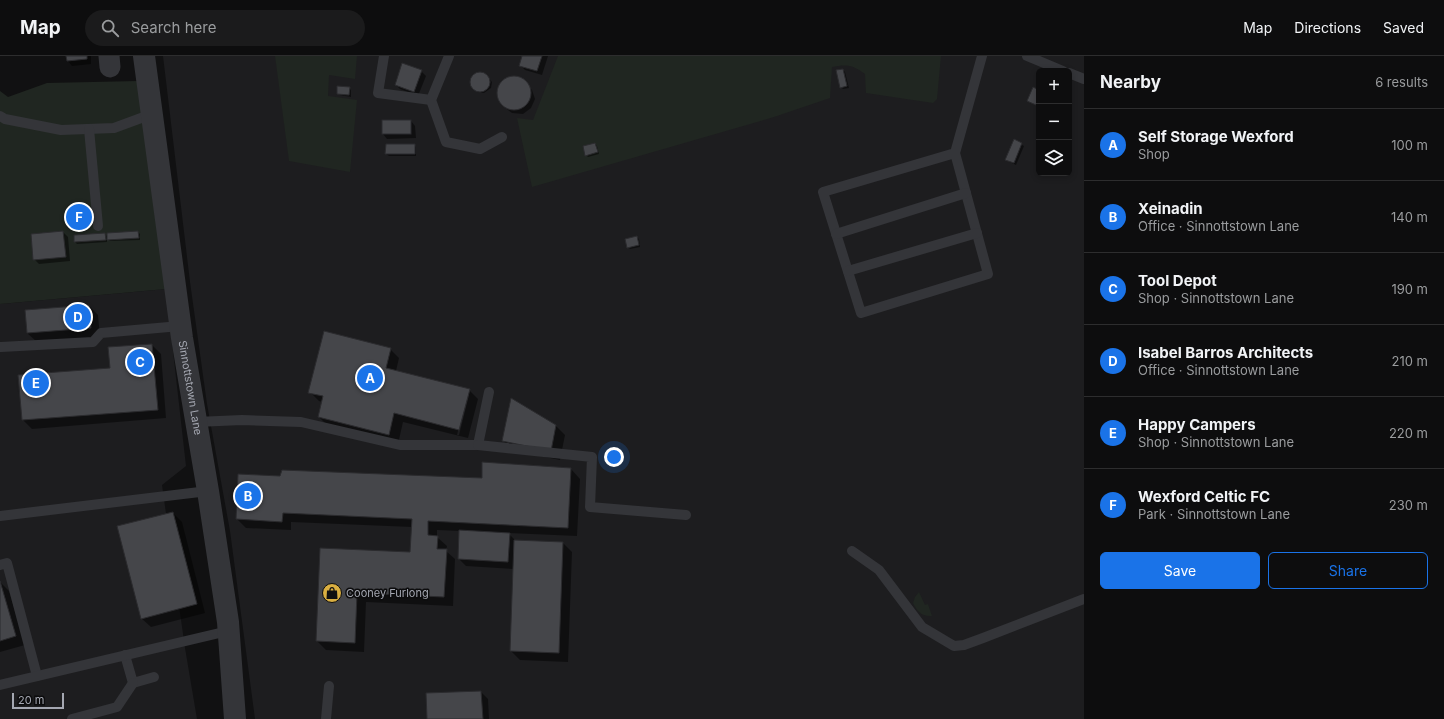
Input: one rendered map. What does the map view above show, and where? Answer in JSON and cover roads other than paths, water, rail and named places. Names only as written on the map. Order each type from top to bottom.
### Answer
[{"type":"street","name":"Sinnottstown Lane","points":[[144,56],[180,326],[208,491],[228,631],[235,719]]},
{"type":"lane","points":[[384,56],[378,93],[431,100]]},
{"type":"lane","points":[[449,56],[431,100],[446,142],[480,149],[502,137]]},
{"type":"lane","points":[[954,153],[823,192],[861,313],[988,274],[954,153],[982,56]]},
{"type":"lane","points":[[1027,56],[1056,68]]},
{"type":"lane","points":[[1072,74],[1084,79]]},
{"type":"lane","points":[[0,116],[5,119],[61,130],[114,128],[152,114]]},
{"type":"lane","points":[[89,129],[98,226]]},
{"type":"lane","points":[[836,234],[966,193]]},
{"type":"lane","points":[[848,272],[977,233]]},
{"type":"lane","points":[[1,347],[93,342],[101,332],[180,326]]},
{"type":"lane","points":[[478,446],[489,392]]},
{"type":"lane","points":[[196,422],[242,420],[301,422],[400,445],[478,446],[592,457],[590,507],[686,515]]},
{"type":"lane","points":[[0,516],[208,491]]},
{"type":"lane","points":[[852,551],[879,570],[922,627],[954,646],[964,645],[1084,599]]},
{"type":"lane","points":[[0,565],[7,563],[37,676]]},
{"type":"lane","points":[[0,685],[228,631]]},
{"type":"lane","points":[[125,655],[133,683]]},
{"type":"lane","points":[[72,719],[117,707],[133,683],[154,677]]},
{"type":"lane","points":[[326,719],[329,686]]},
{"type":"place","name":"Wexford Celtic FC","points":[[79,217]]},
{"type":"place","name":"Isabel Barros Architects","points":[[78,317]]},
{"type":"place","name":"Tool Depot","points":[[140,362]]},
{"type":"place","name":"Self Storage Wexford","points":[[370,378]]},
{"type":"place","name":"Happy Campers","points":[[36,383]]},
{"type":"place","name":"Xeinadin","points":[[248,496]]},
{"type":"place","name":"Cooney Furlong","points":[[332,593]]}]
